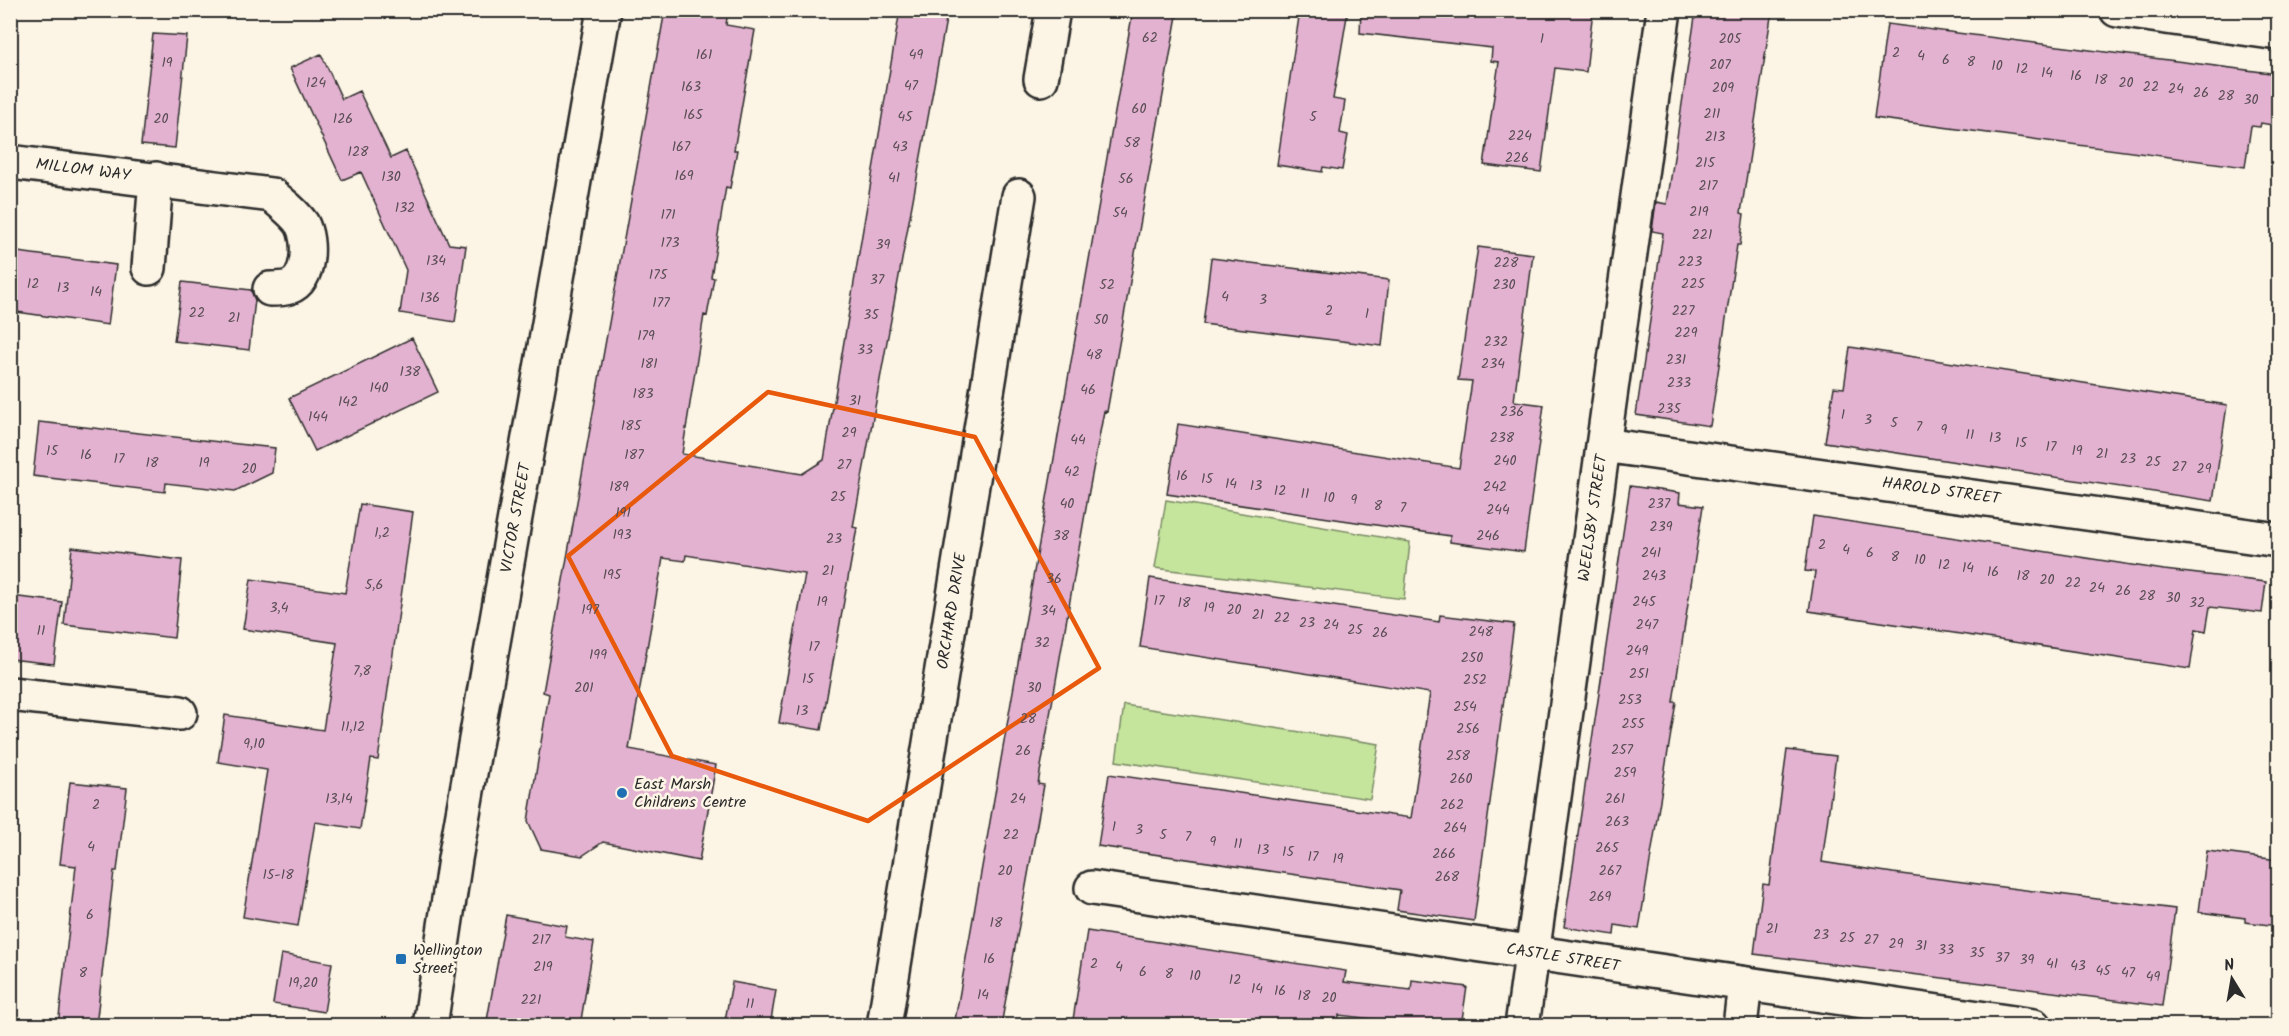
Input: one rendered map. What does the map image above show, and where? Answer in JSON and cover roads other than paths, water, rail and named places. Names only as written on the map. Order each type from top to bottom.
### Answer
[{"type":"street","name":"VICTOR STREET","points":[[430,1026],[455,859],[604,10]]},
{"type":"street","points":[[1041,79],[1053,10]]},
{"type":"street","name":"WEELSBY STREET","points":[[1522,1026],[1664,10]]},
{"type":"street","points":[[2117,10],[2278,33]]},
{"type":"street","name":"MILLOM WAY","points":[[10,162],[272,195],[292,211],[303,225],[308,243],[301,277],[290,287],[270,290]]},
{"type":"street","points":[[149,268],[156,179]]},
{"type":"street","name":"ORCHARD DRIVE","points":[[884,1026],[1019,196]]},
{"type":"street","name":"HAROLD STREET","points":[[1603,445],[2278,540]]},
{"type":"street","points":[[10,694],[180,713]]},
{"type":"street","name":"CASTLE STREET","points":[[1092,888],[2034,1026]]},
{"type":"street","points":[[1740,1026],[1745,984]]},
{"type":"place","name":"East Marsh Childrens Centre","points":[[622,793]]},
{"type":"place","name":"Wellington Street","points":[[401,959]]}]
